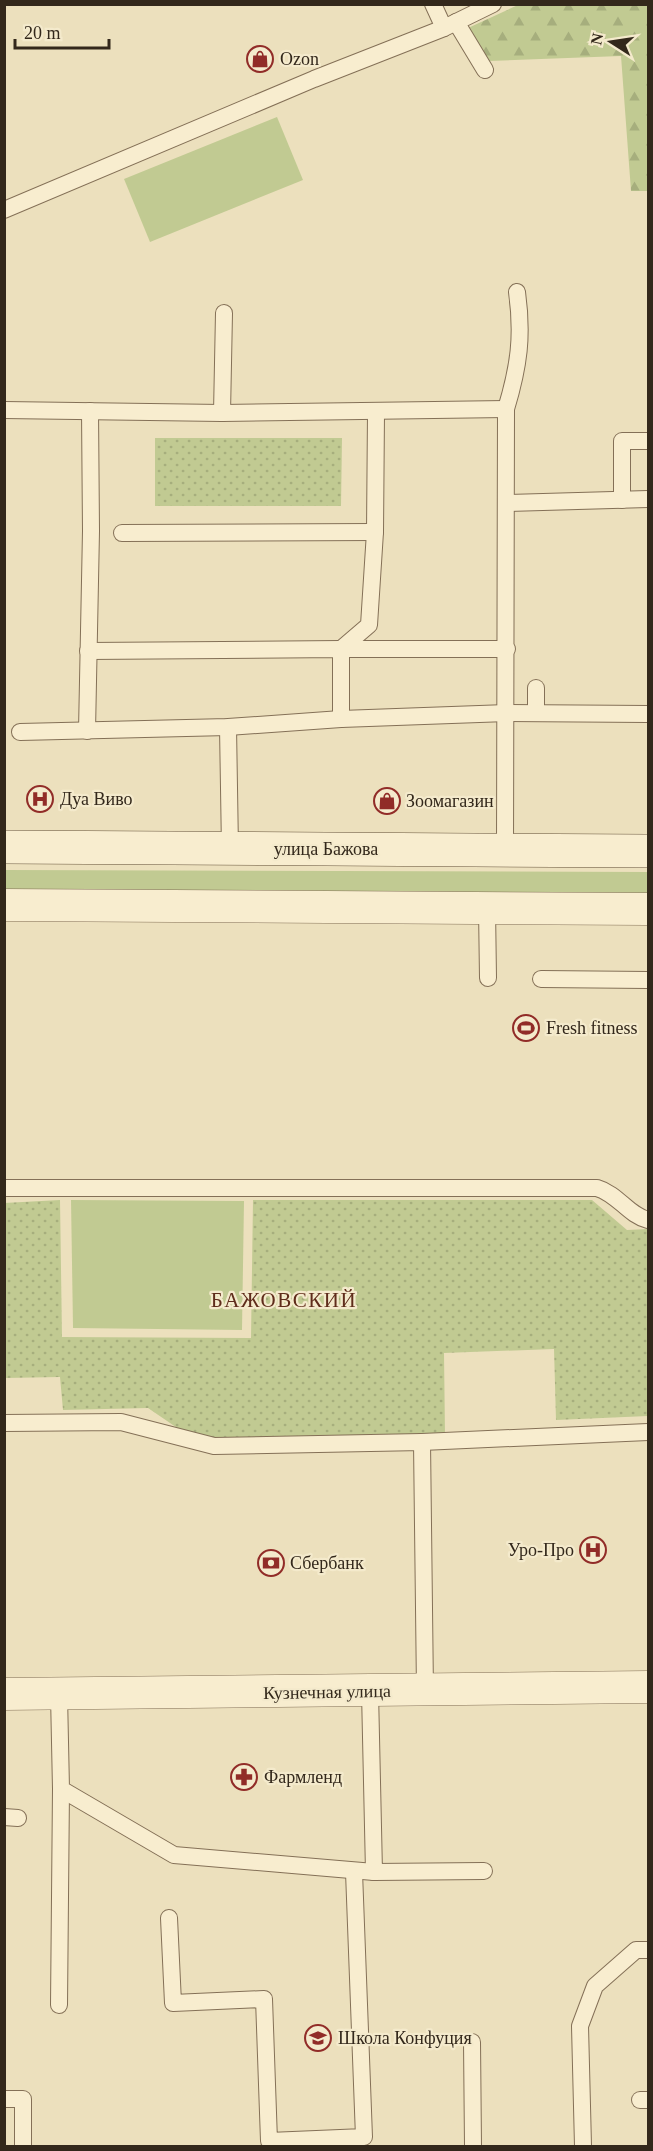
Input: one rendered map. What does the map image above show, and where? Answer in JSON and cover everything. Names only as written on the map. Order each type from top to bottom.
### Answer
[{"type":"street","name":"улица Бажова","points":[[4,847],[648,850]]},
{"type":"street","points":[[4,905],[648,909]]},
{"type":"street","name":"Кузнечная улица","points":[[4,1694],[370,1692],[648,1687]]},
{"type":"lane","points":[[433,4],[485,70]]},
{"type":"lane","points":[[4,210],[314,79],[450,25],[493,4]]},
{"type":"lane","points":[[505,849],[506,410],[518,369],[522,328],[517,292]]},
{"type":"lane","points":[[222,413],[224,313]]},
{"type":"lane","points":[[4,410],[222,413],[506,410]]},
{"type":"lane","points":[[87,731],[90,411]]},
{"type":"lane","points":[[341,718],[341,649],[369,625],[375,532],[376,412]]},
{"type":"lane","points":[[622,500],[622,441],[648,441]]},
{"type":"lane","points":[[506,503],[648,499]]},
{"type":"lane","points":[[122,533],[375,532]]},
{"type":"lane","points":[[88,651],[507,650]]},
{"type":"lane","points":[[536,688],[536,713]]},
{"type":"lane","points":[[20,732],[228,727],[341,718],[507,712],[648,714]]},
{"type":"lane","points":[[228,727],[230,849]]},
{"type":"lane","points":[[487,909],[488,978]]},
{"type":"lane","points":[[541,980],[648,980]]},
{"type":"lane","points":[[4,1188],[597,1188],[607,1191],[639,1218],[648,1220]]},
{"type":"lane","points":[[4,1423],[121,1422],[214,1446],[422,1442],[648,1432]]},
{"type":"lane","points":[[422,1442],[425,1691]]},
{"type":"lane","points":[[370,1692],[374,1872]]},
{"type":"lane","points":[[59,1695],[61,1789],[59,2006]]},
{"type":"lane","points":[[61,1789],[174,1855],[354,1872],[484,1870]]},
{"type":"lane","points":[[170,1918],[173,2002],[264,1999],[269,2141],[364,2138],[354,1872]]},
{"type":"lane","points":[[583,2146],[580,2026],[595,1986],[636,1950],[648,1950]]},
{"type":"lane","points":[[472,2042],[473,2146]]},
{"type":"lane","points":[[4,2099],[23,2099],[23,2146]]},
{"type":"green space","points":[[518,5],[648,5],[648,191],[631,191],[621,56],[489,61],[468,28]]},
{"type":"green space","points":[[277,117],[303,180],[150,242],[124,179]]},
{"type":"green space","points":[[155,438],[342,438],[341,506],[155,506]]},
{"type":"green space","points":[[4,870],[648,872],[648,895],[5,891]]},
{"type":"green space","points":[[60,1200],[62,1337],[251,1338],[253,1200],[592,1200],[627,1230],[648,1229],[648,1416],[556,1420],[554,1349],[444,1353],[445,1435],[192,1438],[148,1408],[63,1410],[60,1377],[5,1378],[4,1203]]},
{"type":"green space","points":[[71,1200],[244,1201],[242,1330],[73,1328]]},
{"type":"place","name":"Ozon","points":[[260,59]]},
{"type":"place","name":"Дуа Виво","points":[[40,799]]},
{"type":"place","name":"Зоомагазин","points":[[387,801]]},
{"type":"place","name":"Fresh fitness","points":[[526,1028]]},
{"type":"place","name":"Уро-Про","points":[[593,1550]]},
{"type":"place","name":"Сбербанк","points":[[271,1563]]},
{"type":"place","name":"Фармленд","points":[[244,1777]]},
{"type":"place","name":"Школа Конфуция","points":[[318,2038]]},
{"type":"district","name":"БАЖОВСКИЙ","points":[[284,1300]]}]
